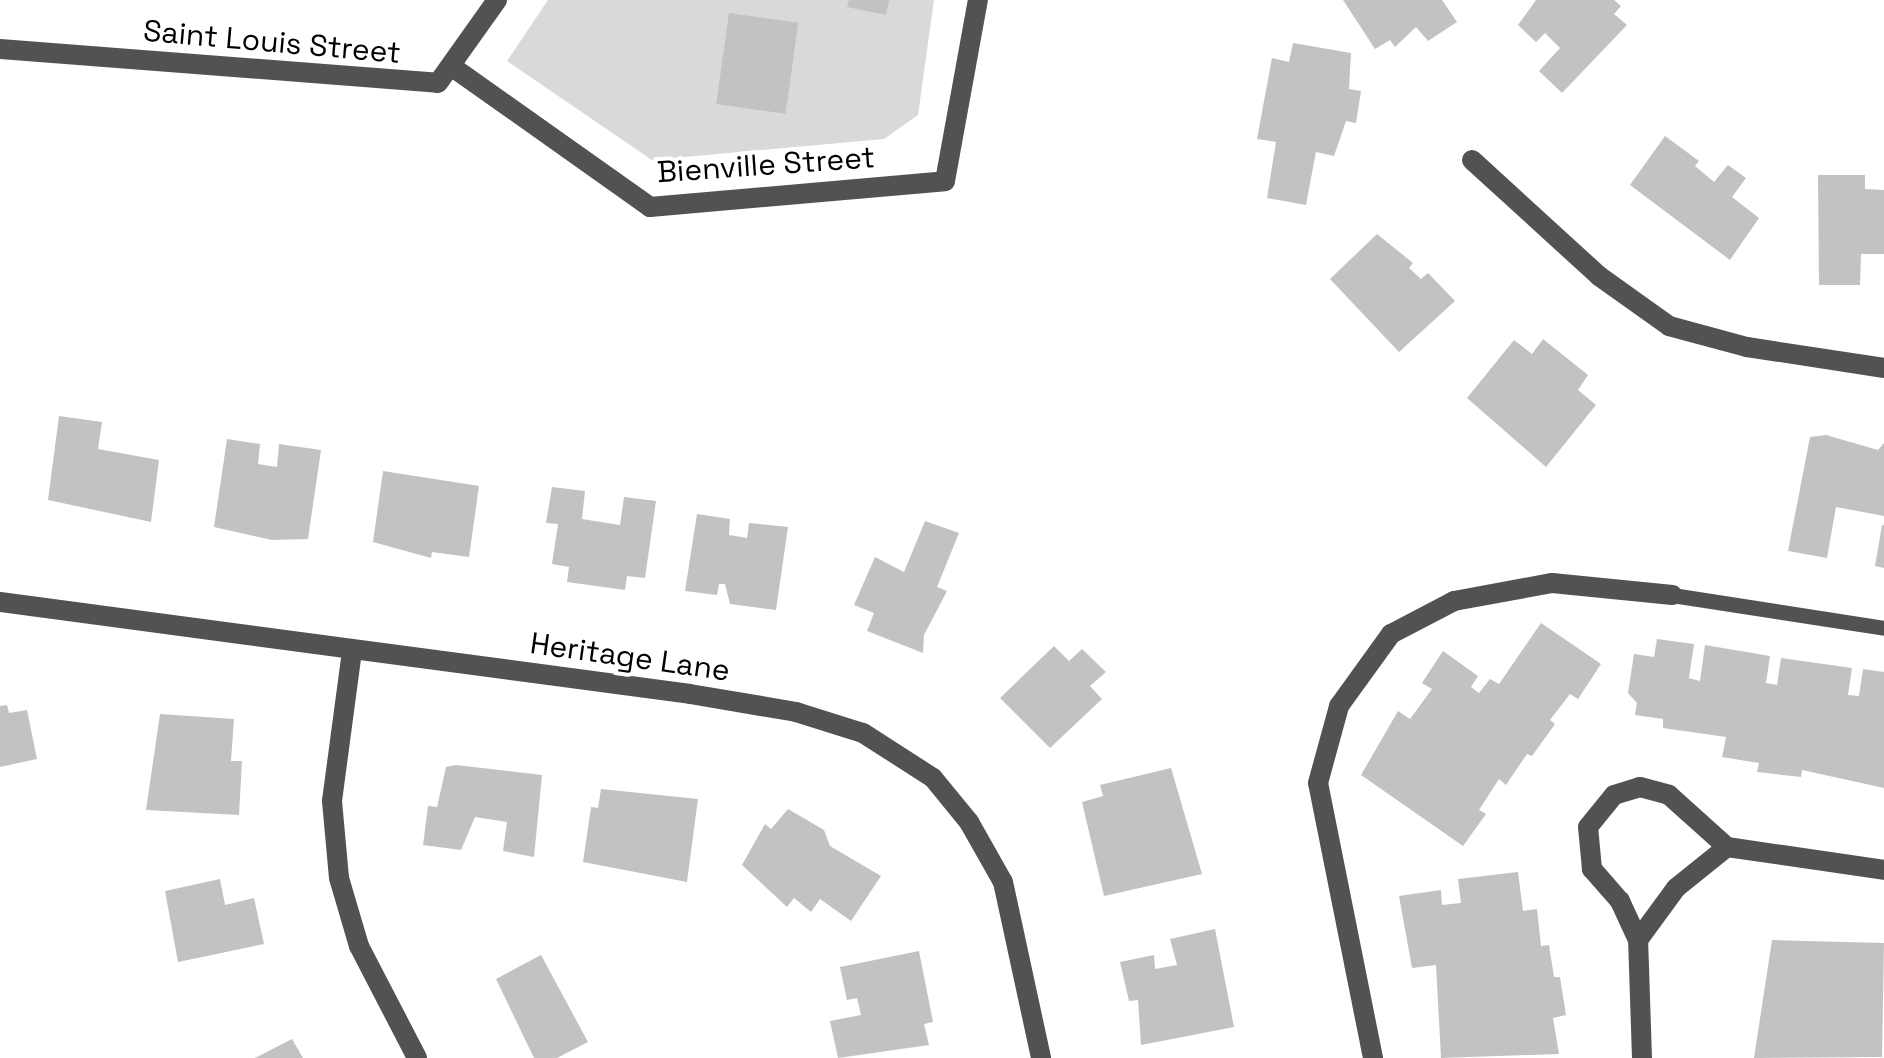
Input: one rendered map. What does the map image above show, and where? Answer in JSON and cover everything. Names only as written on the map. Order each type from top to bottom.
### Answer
[{"type":"street","points":[[451,66],[497,0]]},
{"type":"street","name":"Bienville Street","points":[[451,66],[650,207],[945,181],[978,0]]},
{"type":"street","name":"Saint Louis Street","points":[[0,49],[414,84],[438,83],[451,66]]},
{"type":"street","points":[[1472,160],[1599,276],[1669,326],[1747,348],[1884,368]]},
{"type":"street","points":[[1373,1058],[1318,782],[1339,706],[1391,634],[1454,601],[1552,583],[1672,595]]},
{"type":"street","name":"Heritage Lane","points":[[0,602],[690,694],[796,712],[863,733],[933,778],[969,822],[1003,882],[1041,1058]]},
{"type":"street","points":[[352,650],[332,802],[339,878],[359,946],[417,1058]]},
{"type":"street","points":[[1642,1058],[1638,940],[1620,901],[1592,869],[1588,827],[1614,794],[1640,786],[1669,794],[1727,847],[1884,870]]},
{"type":"street","points":[[1638,940],[1676,888],[1727,847]]},
{"type":"lane","points":[[1672,595],[1884,628]]},
{"type":"shaded area","points":[[548,0],[934,0],[918,115],[884,139],[652,160],[507,61]]},
{"type":"building","points":[[849,0],[889,0],[886,15],[847,7]]},
{"type":"building","points":[[1343,0],[1442,0],[1457,22],[1428,41],[1416,27],[1395,47],[1390,40],[1375,49]]},
{"type":"building","points":[[1536,0],[1614,0],[1621,6],[1614,14],[1627,25],[1562,93],[1539,71],[1560,48],[1545,33],[1536,42],[1518,25]]},
{"type":"building","points":[[729,13],[798,23],[786,114],[716,104]]},
{"type":"building","points":[[1293,43],[1351,53],[1349,89],[1361,91],[1356,123],[1346,121],[1334,156],[1316,152],[1306,205],[1267,198],[1276,142],[1257,139],[1272,58],[1289,62]]},
{"type":"building","points":[[1665,136],[1699,161],[1695,166],[1714,182],[1728,165],[1746,178],[1732,197],[1759,218],[1730,260],[1630,185]]},
{"type":"building","points":[[1818,175],[1865,175],[1865,189],[1884,190],[1884,254],[1861,254],[1860,285],[1819,285]]},
{"type":"building","points":[[1377,234],[1413,263],[1409,268],[1421,279],[1428,273],[1455,301],[1399,352],[1330,279]]},
{"type":"building","points":[[1543,339],[1588,375],[1578,390],[1596,405],[1546,467],[1467,398],[1514,340],[1532,354]]},
{"type":"building","points":[[59,416],[102,422],[98,449],[159,460],[151,522],[48,500]]},
{"type":"building","points":[[1826,435],[1878,450],[1884,443],[1884,516],[1836,507],[1827,558],[1788,551],[1810,437]]},
{"type":"building","points":[[227,439],[260,444],[258,464],[277,467],[279,444],[321,450],[308,539],[272,540],[214,527]]},
{"type":"building","points":[[383,471],[479,486],[469,557],[432,552],[431,558],[373,542]]},
{"type":"building","points":[[552,487],[585,491],[582,519],[620,525],[624,497],[656,501],[645,578],[627,576],[625,590],[567,582],[569,567],[552,564],[558,524],[546,523]]},
{"type":"building","points":[[697,514],[730,519],[729,535],[747,538],[749,523],[788,527],[776,610],[730,604],[725,584],[719,584],[717,595],[685,591]]},
{"type":"building","points":[[925,521],[959,533],[937,587],[947,591],[924,635],[923,653],[867,631],[874,613],[854,605],[875,557],[904,572]]},
{"type":"building","points":[[1884,525],[1884,568],[1875,566]]},
{"type":"building","points":[[1541,623],[1601,664],[1578,699],[1570,694],[1550,720],[1555,724],[1532,756],[1527,754],[1506,785],[1499,779],[1479,810],[1486,814],[1463,846],[1361,775],[1398,711],[1410,719],[1432,689],[1422,683],[1443,651],[1478,676],[1471,687],[1479,693],[1490,679],[1499,684]]},
{"type":"building","points":[[1657,639],[1694,644],[1689,678],[1700,681],[1705,645],[1770,656],[1766,683],[1777,685],[1781,658],[1852,668],[1848,695],[1859,696],[1863,669],[1884,672],[1884,788],[1802,770],[1801,777],[1757,772],[1759,763],[1722,757],[1726,737],[1663,728],[1663,719],[1635,715],[1637,703],[1628,693],[1634,654],[1654,657]]},
{"type":"building","points":[[1054,646],[1069,661],[1082,649],[1106,672],[1090,686],[1102,699],[1050,748],[1000,698]]},
{"type":"building","points":[[7,705],[9,713],[27,710],[37,759],[0,767],[0,706]]},
{"type":"building","points":[[160,714],[234,719],[231,761],[242,761],[239,815],[146,810]]},
{"type":"building","points":[[446,767],[542,775],[534,857],[503,851],[507,822],[475,817],[461,850],[423,845],[428,806],[437,807]]},
{"type":"building","points":[[1171,768],[1202,874],[1104,896],[1082,802],[1103,796],[1100,785]]},
{"type":"building","points":[[601,789],[698,799],[687,882],[583,862],[591,807],[598,808]]},
{"type":"building","points":[[788,809],[824,830],[830,846],[881,876],[851,921],[820,899],[811,912],[794,898],[787,907],[742,865],[765,824],[771,829]]},
{"type":"building","points":[[1518,872],[1523,911],[1537,909],[1541,946],[1549,945],[1554,977],[1560,977],[1566,1015],[1553,1018],[1559,1054],[1441,1058],[1436,965],[1412,968],[1399,896],[1441,890],[1442,905],[1461,903],[1458,879]]},
{"type":"building","points":[[220,879],[225,905],[254,898],[264,944],[178,962],[165,891]]},
{"type":"building","points":[[1215,929],[1234,1027],[1141,1045],[1138,1000],[1129,1001],[1120,962],[1154,955],[1155,969],[1177,965],[1170,939]]},
{"type":"building","points":[[1772,940],[1884,943],[1882,1057],[1754,1058]]},
{"type":"building","points":[[919,951],[933,1022],[924,1024],[929,1045],[838,1058],[830,1021],[861,1015],[857,998],[847,1000],[840,967]]},
{"type":"building","points":[[541,955],[588,1042],[557,1058],[534,1058],[496,979]]},
{"type":"building","points":[[292,1039],[303,1058],[255,1058]]}]
